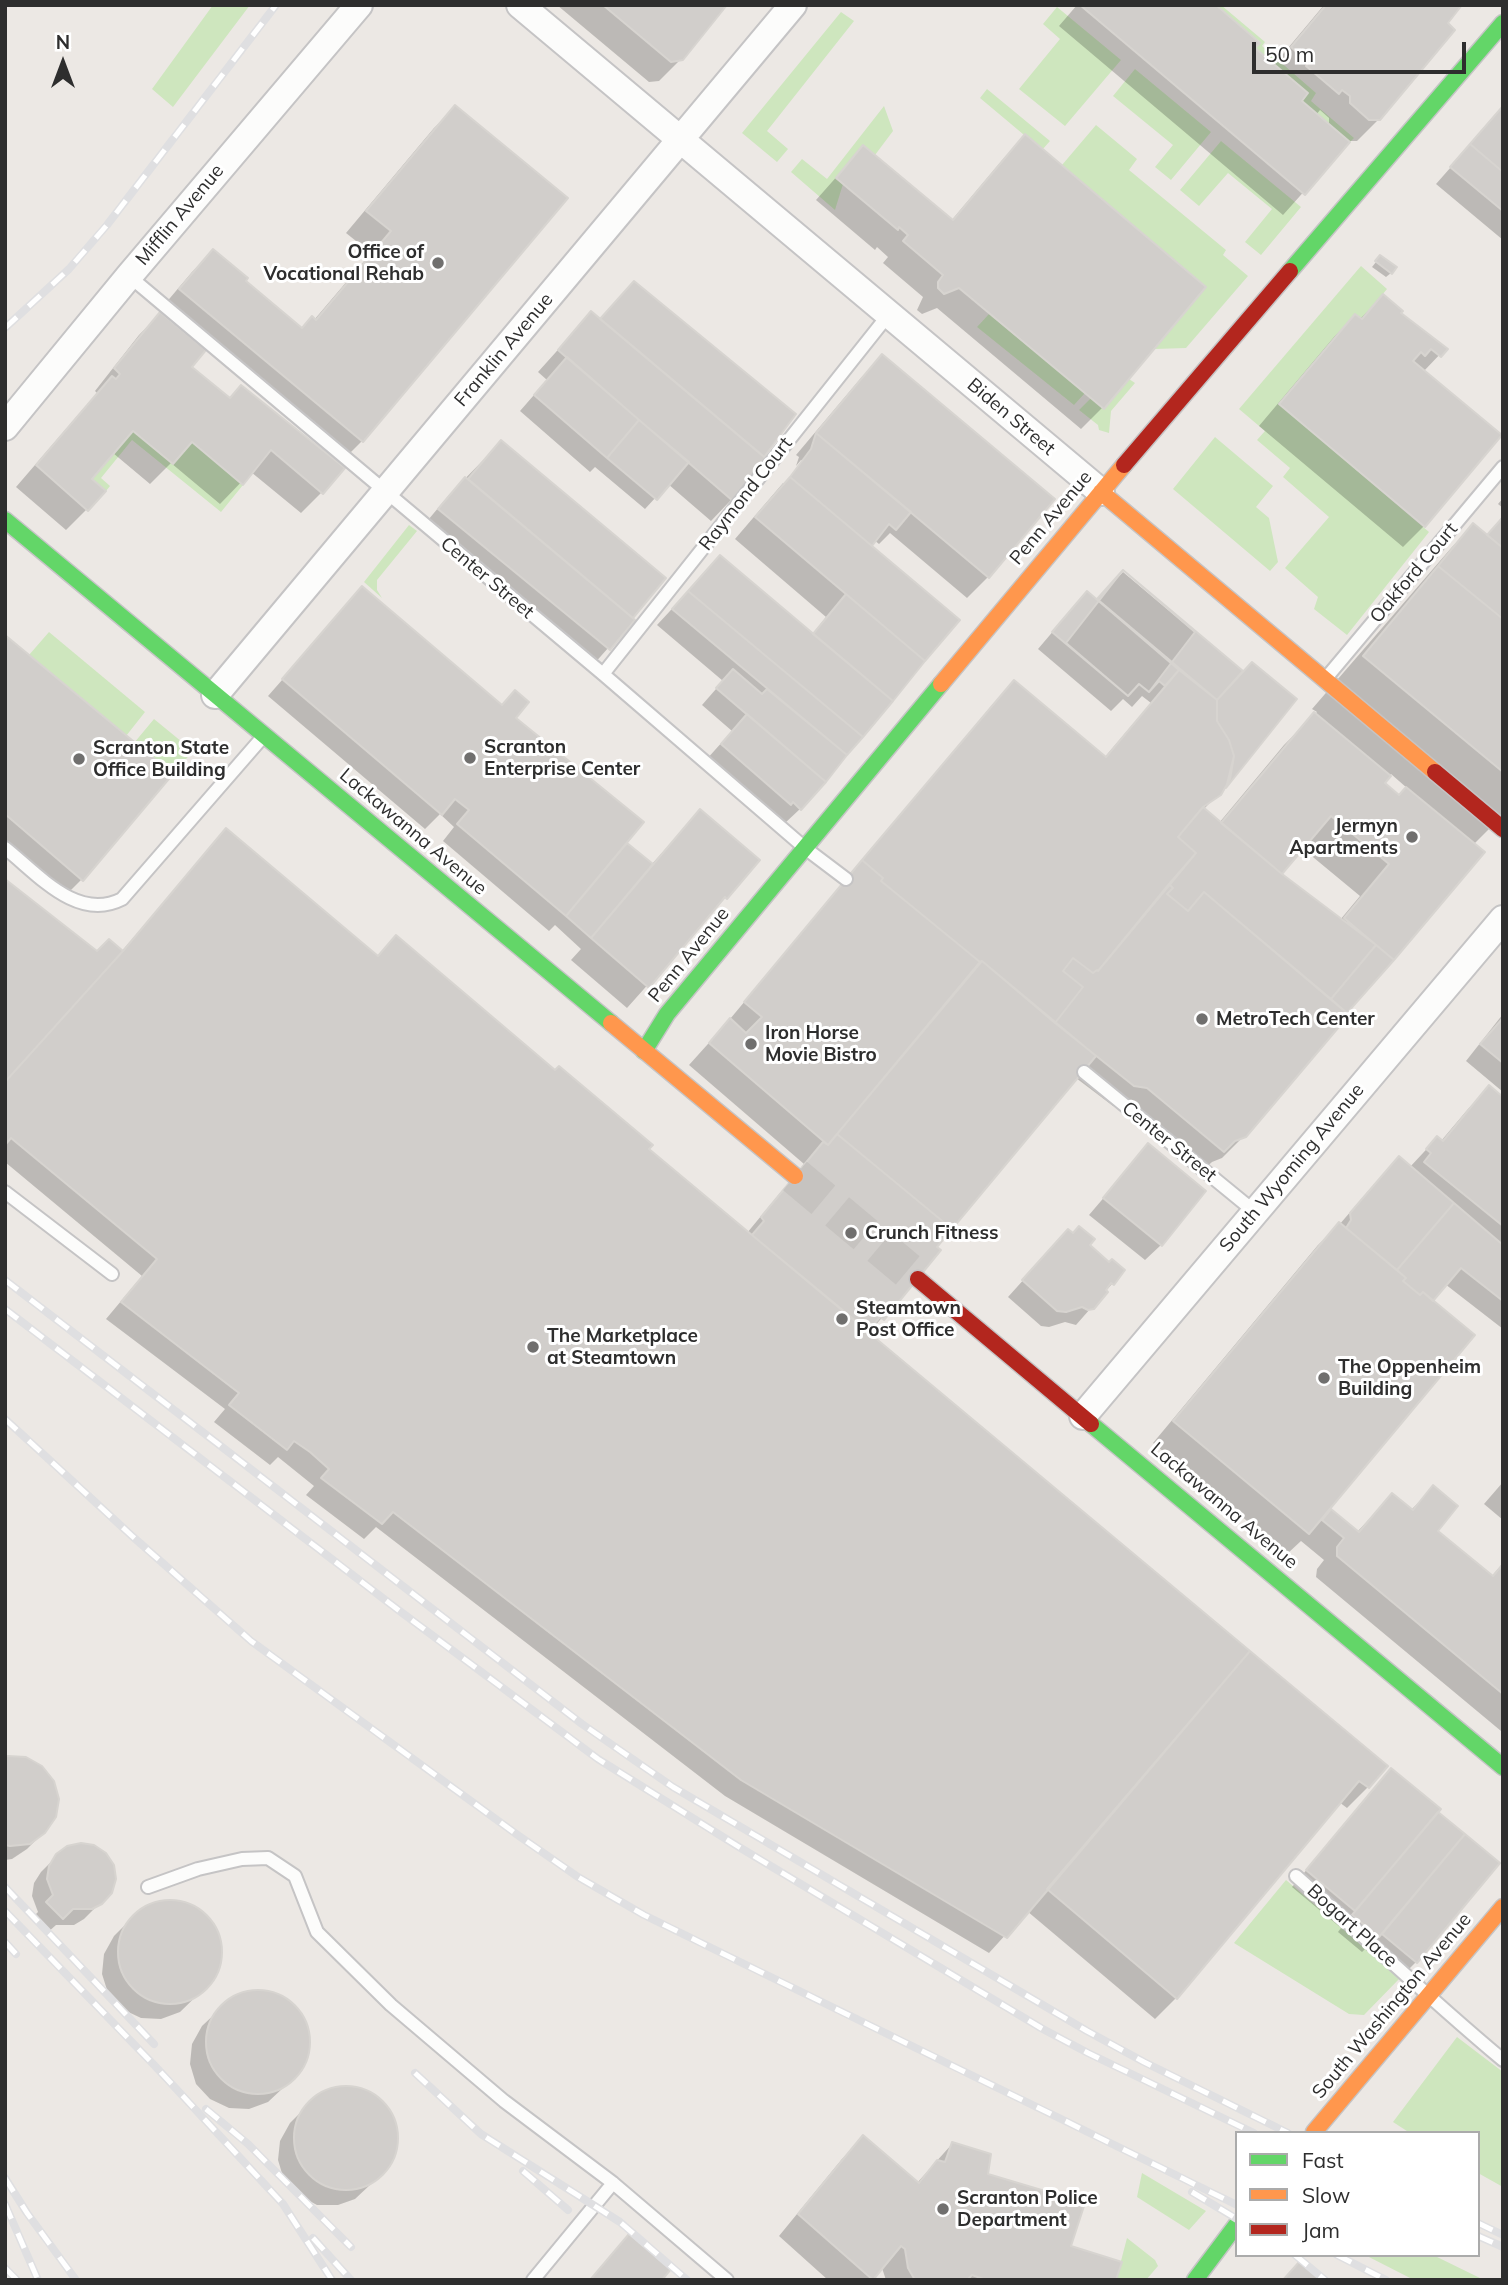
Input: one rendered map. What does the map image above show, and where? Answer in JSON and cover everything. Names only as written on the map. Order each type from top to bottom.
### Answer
[{"type":"main road","name":"Penn Avenue","points":[[644,1051],[667,1014],[1101,492],[1503,23]]},
{"type":"main road","name":"Biden Street","points":[[1101,492],[1503,829]]},
{"type":"main road","name":"Lackawanna Avenue","points":[[5,520],[795,1176]]},
{"type":"main road","name":"Lackawanna Avenue","points":[[918,1279],[1503,1767]]},
{"type":"main road","name":"South Washington Avenue","points":[[1315,2131],[1503,1907]]},
{"type":"main road","points":[[1195,2280],[1235,2227]]},
{"type":"street","name":"Mifflin Avenue","points":[[5,427],[359,5]]},
{"type":"street","name":"Biden Street","points":[[520,5],[1101,492]]},
{"type":"street","name":"Franklin Avenue","points":[[215,695],[793,5]]},
{"type":"street","name":"South Wyoming Avenue","points":[[1083,1416],[1503,919]]},
{"type":"lane","name":"Center Street","points":[[129,276],[603,674],[804,848],[846,879]]},
{"type":"lane","name":"Raymond Court","points":[[603,674],[889,314]]},
{"type":"lane","name":"Oakford Court","points":[[1324,680],[1503,467]]},
{"type":"lane","points":[[5,848],[69,900],[90,906],[116,902],[122,899],[264,736]]},
{"type":"lane","name":"Center Street","points":[[1084,1072],[1255,1212]]},
{"type":"lane","points":[[5,1192],[112,1274]]},
{"type":"lane","points":[[148,1887],[198,1869],[242,1859],[268,1858],[295,1876],[317,1932],[390,2005],[504,2101],[613,2183],[727,2280]]},
{"type":"lane","name":"Bogart Place","points":[[1296,1876],[1383,1953],[1427,1997],[1503,2060]]},
{"type":"lane","points":[[533,2280],[613,2183]]},
{"type":"green space","points":[[213,5],[250,5],[173,107],[152,89]]},
{"type":"green space","points":[[1216,5],[1221,5],[1265,42],[1262,46],[1316,93],[1311,101],[1354,138],[1350,142],[1302,101],[1308,93],[1255,48],[1260,42]]},
{"type":"green space","points":[[1057,7],[1121,60],[1065,126],[1019,89],[1060,39],[1043,24]]},
{"type":"green space","points":[[841,12],[854,21],[767,131],[788,149],[777,162],[742,133]]},
{"type":"green space","points":[[1135,69],[1211,132],[1171,180],[1155,167],[1173,145],[1113,96]]},
{"type":"green space","points":[[987,89],[1050,141],[1042,150],[980,98]]},
{"type":"green space","points":[[884,106],[893,131],[875,155],[863,145],[836,178],[843,184],[835,210],[791,172],[802,159],[827,179]]},
{"type":"green space","points":[[1096,125],[1137,159],[1129,170],[1226,250],[1223,255],[1248,276],[1186,348],[1154,349],[1206,287],[1062,165]]},
{"type":"green space","points":[[1221,141],[1301,207],[1261,255],[1245,242],[1272,209],[1228,173],[1199,206],[1180,190]]},
{"type":"green space","points":[[1361,266],[1387,289],[1362,319],[1355,314],[1279,404],[1429,532],[1347,635],[1314,609],[1318,597],[1285,568],[1329,517],[1283,477],[1290,468],[1257,440],[1265,431],[1239,409]]},
{"type":"green space","points":[[989,314],[1085,393],[1074,405],[977,327]]},
{"type":"green space","points":[[1129,379],[1135,383],[1111,411],[1109,433],[1099,430],[1098,425],[1079,410],[1091,398],[1104,409]]},
{"type":"green space","points":[[133,431],[172,464],[192,442],[243,485],[221,512],[132,440],[101,478],[110,486],[106,491],[92,479]]},
{"type":"green space","points":[[1215,437],[1273,486],[1256,507],[1269,518],[1278,562],[1270,571],[1173,489]]},
{"type":"green space","points":[[409,525],[417,531],[377,580],[377,590],[382,598],[364,582]]},
{"type":"green space","points":[[49,632],[145,712],[126,736],[29,655]]},
{"type":"green space","points":[[154,719],[193,751],[173,774],[134,743]]},
{"type":"green space","points":[[1286,1880],[1400,1978],[1364,2015],[1349,2014],[1234,1943]]},
{"type":"green space","points":[[1457,2037],[1503,2072],[1503,2187],[1480,2174],[1480,2131],[1407,2131],[1393,2122]]},
{"type":"green space","points":[[1142,2173],[1206,2211],[1189,2230],[1137,2197]]},
{"type":"green space","points":[[1127,2238],[1155,2260],[1158,2266],[1146,2280],[1116,2280]]},
{"type":"green space","points":[[1369,2257],[1437,2257],[1484,2280],[1414,2280]]},
{"type":"building","points":[[603,5],[727,5],[683,60],[671,62]]},
{"type":"building","points":[[1080,5],[1216,5],[1260,43],[1255,48],[1308,93],[1302,101],[1350,142],[1305,195]]},
{"type":"building","points":[[1326,5],[1462,5],[1448,23],[1455,30],[1380,120],[1369,120],[1350,103],[1350,96],[1342,90],[1339,94],[1306,66],[1309,63],[1291,47]]},
{"type":"building","name":"Office of Vocational Rehab","points":[[455,105],[568,198],[363,442],[179,289],[213,249],[302,328],[312,316],[316,320],[391,231],[366,211]]},
{"type":"building","points":[[1503,106],[1503,172],[1470,144]]},
{"type":"building","points":[[1025,134],[1206,287],[1104,409],[959,288],[944,294],[938,288],[938,282],[943,275],[903,241],[908,235],[899,227],[898,230],[836,178],[863,145],[953,220]]},
{"type":"building","points":[[1470,144],[1503,172],[1503,211],[1450,167]]},
{"type":"building","points":[[1380,255],[1397,267],[1392,274],[1375,261]]},
{"type":"building","points":[[634,281],[796,414],[764,457],[600,319]]},
{"type":"building","points":[[1383,294],[1403,311],[1401,313],[1448,349],[1441,357],[1431,349],[1425,356],[1421,352],[1413,361],[1502,435],[1425,527],[1279,404],[1355,314],[1362,319]]},
{"type":"building","points":[[591,311],[768,460],[733,501],[558,350]]},
{"type":"building","points":[[160,312],[206,350],[192,367],[230,398],[241,385],[345,468],[323,494],[271,450],[243,485],[192,442],[173,464],[133,431],[92,479],[106,491],[88,511],[36,465],[112,376],[116,379],[120,374],[114,368]]},
{"type":"building","points":[[882,354],[1055,499],[989,578],[816,433]]},
{"type":"building","points":[[567,357],[639,420],[607,458],[534,395]]},
{"type":"building","points":[[639,420],[689,462],[657,500],[607,458]]},
{"type":"building","points":[[816,433],[911,512],[896,530],[889,524],[872,546],[790,477],[811,449]]},
{"type":"building","points":[[501,440],[666,578],[633,618],[468,479]]},
{"type":"building","points":[[465,477],[635,620],[610,650],[438,509]]},
{"type":"building","points":[[790,477],[960,620],[925,661],[755,517]]},
{"type":"building","points":[[1503,517],[1503,548],[1487,535]]},
{"type":"building","points":[[1473,523],[1503,548],[1503,619],[1438,566]]},
{"type":"building","points":[[720,555],[893,701],[863,737],[688,591]]},
{"type":"building","points":[[1438,566],[1503,619],[1503,772],[1363,656]]},
{"type":"building","points":[[1123,570],[1243,671],[1217,700],[1097,599]]},
{"type":"building","points":[[1123,570],[1195,632],[1149,692],[1139,684],[1128,696],[1066,643]]},
{"type":"building","name":"Scranton Enterprise Center","points":[[362,586],[502,705],[515,690],[529,702],[516,718],[644,822],[566,916],[457,824],[469,810],[455,799],[442,815],[282,679]]},
{"type":"building","points":[[688,591],[863,737],[847,755],[672,609]]},
{"type":"building","points":[[1087,591],[1179,670],[1165,686],[1159,681],[1149,692],[1139,684],[1128,696],[1052,632]]},
{"type":"building","points":[[846,594],[925,661],[893,701],[813,634]]},
{"type":"building","name":"Scranton State Office Building","points":[[5,635],[173,774],[83,881],[5,814]]},
{"type":"building","points":[[1252,662],[1297,699],[1226,788],[1234,756],[1229,740],[1217,721],[1217,700]]},
{"type":"building","points":[[733,669],[762,694],[767,689],[847,755],[826,782],[716,688]]},
{"type":"building","points":[[1179,670],[1217,700],[1217,721],[1229,740],[1234,756],[1230,779],[1221,795],[1203,807],[1178,837],[1196,853],[1098,971],[1093,973],[1073,958],[1063,971],[1083,987],[1055,1023],[881,881],[883,878],[862,860],[1014,680],[1106,757]]},
{"type":"building","name":"Jermyn Apartments","points":[[1314,712],[1391,776],[1385,783],[1399,795],[1406,787],[1485,852],[1394,960],[1344,918],[1389,864],[1331,816],[1282,874],[1221,823]]},
{"type":"building","points":[[747,714],[826,782],[801,810],[793,802],[791,805],[721,744]]},
{"type":"building","points":[[1203,807],[1282,874],[1376,945],[1331,999],[1204,892],[1188,911],[1167,894],[1173,888],[1169,884],[1196,853],[1178,837]]},
{"type":"building","points":[[700,809],[760,860],[727,899],[725,897],[649,988],[591,938]]},
{"type":"building","name":"The Marketplace at Steamtown","points":[[226,828],[378,956],[396,935],[555,1070],[559,1066],[653,1145],[649,1149],[1250,1651],[1007,1938],[741,1780],[393,1512],[382,1524],[321,1478],[329,1469],[310,1452],[294,1441],[287,1450],[229,1405],[239,1393],[121,1302],[157,1259],[11,1138],[5,1145],[5,1082],[123,951]]},
{"type":"building","points":[[627,843],[653,864],[591,938],[566,916]]},
{"type":"building","points":[[862,860],[883,878],[881,881],[980,962],[828,1145],[709,1043],[730,1018],[746,1033],[762,1017],[744,1002]]},
{"type":"building","points":[[5,879],[97,951],[109,939],[123,951],[5,1082]]},
{"type":"building","name":"MetroTech Center","points":[[1169,884],[1173,888],[1167,894],[1188,911],[1204,892],[1349,1015],[1246,1137],[1235,1141],[1224,1152],[1147,1088],[1134,1086],[1055,1023],[1083,987],[1063,971],[1073,958],[1093,973],[1098,971]]},
{"type":"building","points":[[1376,945],[1394,960],[1347,1013],[1331,999]]},
{"type":"building","points":[[982,961],[1096,1056],[952,1229],[837,1134]]},
{"type":"building","points":[[1503,1018],[1503,1063],[1480,1044]]},
{"type":"building","points":[[1489,1085],[1503,1097],[1503,1226],[1424,1162],[1431,1153],[1426,1149],[1437,1136],[1443,1141]]},
{"type":"building","name":"Crunch Fitness","points":[[837,1134],[952,1229],[937,1247],[941,1250],[884,1320],[880,1317],[868,1331],[752,1235],[764,1221],[761,1217],[823,1142],[828,1145]]},
{"type":"building","points":[[1148,1143],[1206,1191],[1162,1246],[1103,1198]]},
{"type":"building","points":[[1399,1156],[1454,1203],[1397,1270],[1346,1228],[1351,1220],[1350,1213]]},
{"type":"building","points":[[1454,1203],[1503,1245],[1503,1301],[1461,1268],[1433,1301],[1423,1292],[1420,1295],[1403,1281],[1406,1278],[1397,1270]]},
{"type":"building","name":"The Oppenheim Building","points":[[1339,1222],[1406,1278],[1403,1281],[1420,1295],[1423,1292],[1475,1335],[1309,1534],[1173,1421]]},
{"type":"building","points":[[1079,1226],[1095,1239],[1090,1245],[1109,1262],[1112,1259],[1125,1270],[1114,1285],[1111,1283],[1106,1290],[1108,1292],[1094,1309],[1082,1307],[1066,1312],[1057,1311],[1022,1280],[1068,1229],[1073,1233]]},
{"type":"building","points":[[1433,1485],[1458,1506],[1438,1531],[1493,1576],[1503,1564],[1503,1694],[1337,1556],[1337,1547],[1344,1538],[1322,1520],[1331,1509],[1359,1532],[1392,1493],[1413,1510]]},
{"type":"building","points":[[1250,1651],[1388,1766],[1369,1788],[1359,1781],[1177,1999],[1047,1889]]},
{"type":"building","points":[[5,1757],[26,1757],[42,1766],[54,1781],[59,1799],[56,1817],[45,1833],[30,1844],[5,1845]]},
{"type":"building","points":[[1391,1768],[1441,1809],[1355,1911],[1306,1870]]},
{"type":"building","points":[[1438,1812],[1465,1834],[1379,1937],[1352,1915]]},
{"type":"building","points":[[1465,1834],[1500,1863],[1417,1963],[1382,1934]]},
{"type":"building","points":[[81,1843],[94,1845],[106,1853],[114,1865],[116,1879],[112,1893],[102,1904],[92,1909],[73,1909],[63,1919],[46,1902],[53,1895],[47,1879],[49,1866],[56,1854],[67,1846]]},
{"type":"building","points":[[170,1900],[190,1904],[207,1915],[218,1932],[222,1952],[218,1972],[207,1989],[190,2000],[170,2004],[150,2000],[133,1989],[122,1972],[118,1952],[122,1932],[133,1915],[150,1904]]},
{"type":"building","points":[[258,1990],[278,1994],[295,2005],[306,2022],[310,2042],[306,2062],[295,2079],[278,2090],[258,2094],[238,2090],[221,2079],[210,2062],[206,2042],[210,2022],[221,2005],[238,1994]]},
{"type":"building","points":[[346,2086],[366,2090],[383,2101],[394,2118],[398,2138],[394,2158],[383,2175],[366,2186],[346,2190],[326,2186],[309,2175],[298,2158],[294,2138],[298,2118],[309,2101],[326,2090]]},
{"type":"building","name":"Scranton Police Department","points":[[863,2135],[919,2183],[937,2160],[945,2162],[952,2142],[991,2154],[988,2174],[1085,2203],[1071,2246],[1122,2262],[1116,2280],[986,2280],[972,2275],[967,2280],[915,2280],[908,2268],[905,2249],[901,2246],[873,2280],[798,2214]]},
{"type":"building","points":[[629,2234],[671,2269],[662,2280],[590,2280]]},
{"type":"building","points":[[1300,2261],[1322,2280],[1283,2280]]},
{"type":"tunnel","points":[[795,1176],[918,1279]]},
{"type":"railway","points":[[5,328],[69,269],[107,225],[276,5]]},
{"type":"railway","points":[[5,1280],[582,1724],[673,1787],[1087,2031],[1284,2131]]},
{"type":"railway","points":[[5,1309],[598,1759],[1041,2028],[1250,2131]]},
{"type":"railway","points":[[5,1419],[251,1641],[578,1877],[644,1915],[1235,2204]]},
{"type":"railway","points":[[5,1887],[154,2044]]},
{"type":"railway","points":[[5,1911],[155,2066],[283,2204],[332,2280]]},
{"type":"railway","points":[[5,1942],[16,1954]]},
{"type":"railway","points":[[415,2073],[481,2134],[620,2222],[687,2280]]},
{"type":"railway","points":[[206,2109],[248,2144],[351,2247]]},
{"type":"railway","points":[[523,2171],[568,2210]]},
{"type":"railway","points":[[5,2178],[76,2280]]},
{"type":"railway","points":[[1192,2192],[1235,2218]]},
{"type":"railway","points":[[5,2204],[38,2280]]},
{"type":"railway","points":[[1480,2224],[1503,2235]]},
{"type":"railway","points":[[1480,2237],[1503,2247]]},
{"type":"railway","points":[[313,2238],[351,2280]]},
{"type":"railway","points":[[1297,2257],[1325,2280]]},
{"type":"railway","points":[[1341,2257],[1386,2280]]},
{"type":"railway","points":[[5,2268],[17,2280]]},
{"type":"traffic: fast","points":[[1290,271],[1503,23]]},
{"type":"traffic: fast","points":[[5,520],[611,1023]]},
{"type":"traffic: fast","points":[[644,1051],[667,1014],[941,684]]},
{"type":"traffic: fast","points":[[1091,1424],[1503,1767]]},
{"type":"traffic: fast","points":[[1195,2280],[1235,2227]]},
{"type":"traffic: slow","points":[[941,684],[1124,465]]},
{"type":"traffic: slow","points":[[1101,492],[1435,772]]},
{"type":"traffic: slow","points":[[611,1023],[795,1176]]},
{"type":"traffic: slow","points":[[1315,2131],[1503,1907]]},
{"type":"traffic: jam","points":[[1124,465],[1290,271]]},
{"type":"traffic: jam","points":[[1435,772],[1503,829]]},
{"type":"traffic: jam","points":[[918,1279],[1091,1424]]},
{"type":"place","name":"Office of Vocational Rehab","points":[[438,263]]},
{"type":"place","name":"Scranton Enterprise Center","points":[[470,758]]},
{"type":"place","name":"Scranton State Office Building","points":[[79,759]]},
{"type":"place","name":"Jermyn Apartments","points":[[1412,837]]},
{"type":"place","name":"MetroTech Center","points":[[1202,1019]]},
{"type":"place","name":"Iron Horse Movie Bistro","points":[[751,1044]]},
{"type":"place","name":"Crunch Fitness","points":[[851,1233]]},
{"type":"place","name":"Steamtown Post Office","points":[[842,1319]]},
{"type":"place","name":"The Marketplace at Steamtown","points":[[533,1347]]},
{"type":"place","name":"The Oppenheim Building","points":[[1324,1378]]},
{"type":"place","name":"Scranton Police Department","points":[[943,2209]]}]
